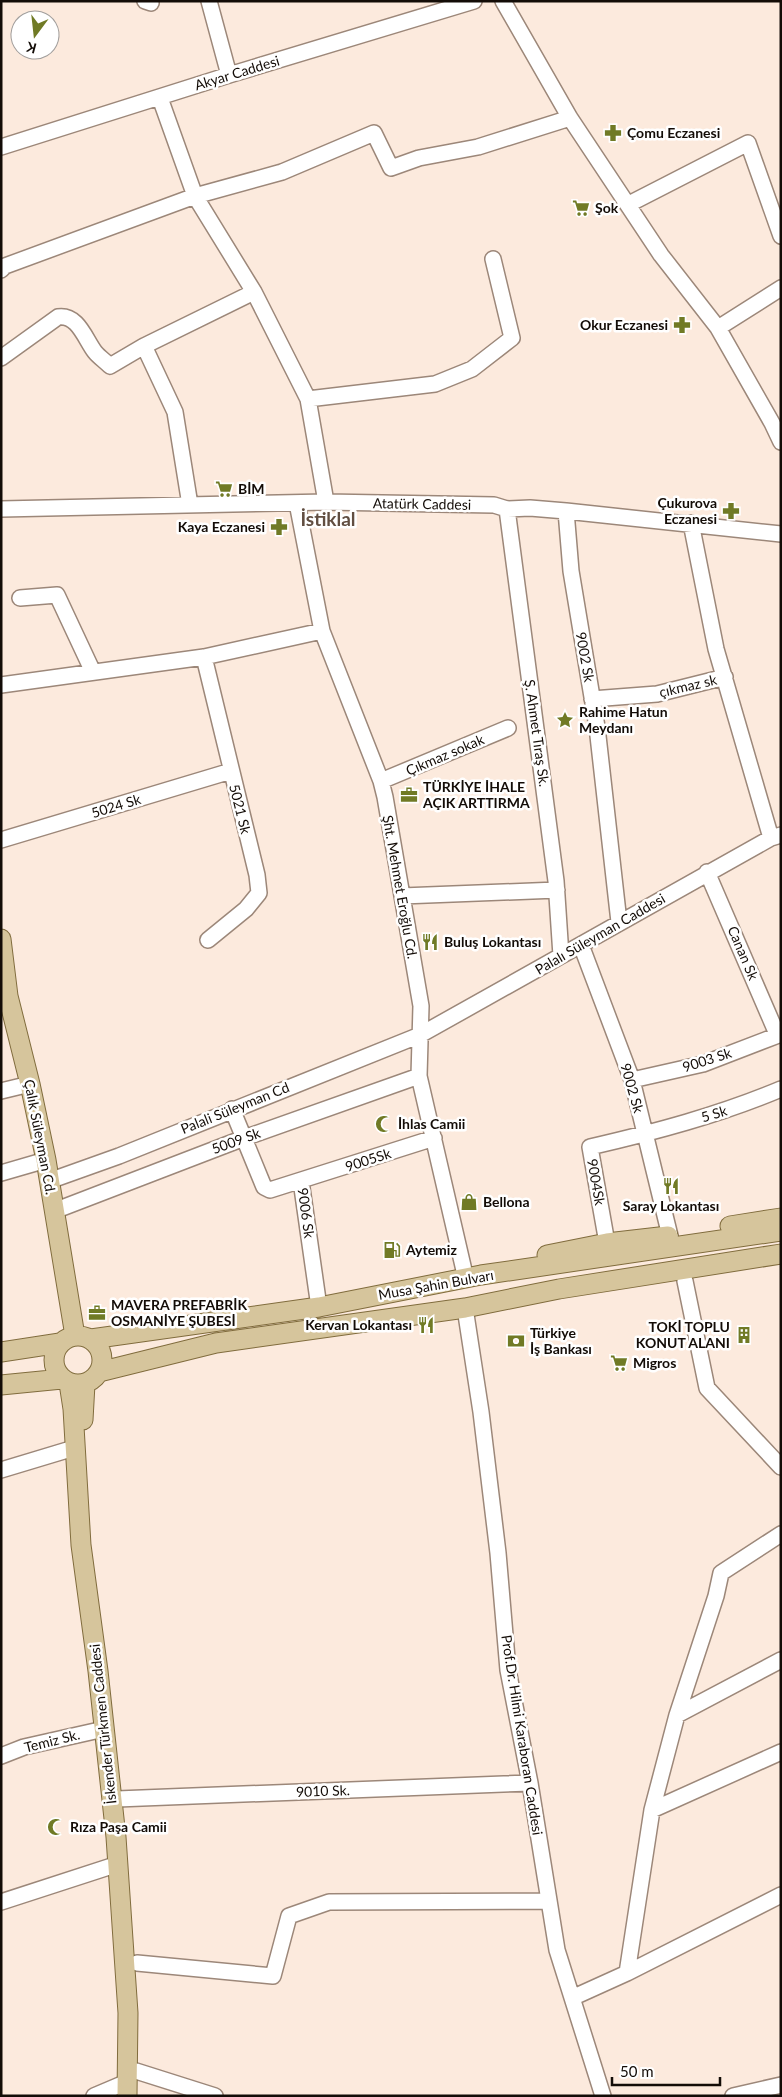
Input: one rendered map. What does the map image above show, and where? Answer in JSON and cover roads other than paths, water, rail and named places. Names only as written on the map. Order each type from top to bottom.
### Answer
[{"type":"main road","name":"Çalık Süleyman Cd.","points":[[2,947],[8,996],[30,1084],[50,1181],[76,1340]]},
{"type":"main road","points":[[473,1277],[550,1254],[607,1243],[670,1236],[781,1218]]},
{"type":"main road","name":"Musa Şahin Bulvarı","points":[[1,1352],[318,1307],[473,1277],[781,1231]]},
{"type":"main road","name":"Musa Şahin Bulvarı","points":[[99,1372],[216,1344],[465,1308],[559,1288],[781,1254]]},
{"type":"main road","points":[[490,1303],[557,1301],[781,1266]]},
{"type":"main road","points":[[1,1385],[72,1382],[96,1377],[103,1360],[100,1348],[76,1340],[56,1350],[54,1365],[72,1382],[82,1445],[112,1733],[116,1800],[124,1843],[136,1963],[139,2055],[131,2086]]},
{"type":"main road","name":"İskender Türkmen Caddesi","points":[[72,1382],[74,1448],[81,1545],[104,1729],[118,1864],[131,2086]]},
{"type":"street","points":[[208,1],[229,75]]},
{"type":"street","name":"Akyar Caddesi","points":[[1,147],[229,75],[474,1]]},
{"type":"street","points":[[503,1],[570,118],[662,255],[718,328],[781,442]]},
{"type":"street","points":[[160,98],[195,196],[254,292],[308,399],[326,502]]},
{"type":"street","points":[[1,270],[5,266],[195,196],[282,172],[374,133],[392,168],[419,158],[478,147],[570,118]]},
{"type":"street","points":[[629,204],[748,143],[781,236]]},
{"type":"street","points":[[308,399],[436,384],[472,369],[512,338],[493,259]]},
{"type":"street","points":[[718,328],[781,288]]},
{"type":"street","points":[[1,358],[58,317],[63,316],[75,322],[96,353],[110,366],[144,346],[254,292]]},
{"type":"street","points":[[144,346],[175,412],[190,505]]},
{"type":"street","name":"Atatürk Caddesi","points":[[1,509],[326,502],[494,505],[507,509],[530,508],[566,511],[781,534]]},
{"type":"street","name":"Şht. Mehmet Eroğlu Cd.","points":[[297,503],[322,631],[381,782],[421,1006],[419,1076],[434,1138],[473,1277]]},
{"type":"street","name":"Ş. Ahmet Tıraş Sk.","points":[[507,509],[557,890],[561,956]]},
{"type":"street","name":"9002 Sk","points":[[566,511],[571,570],[592,699],[619,922]]},
{"type":"street","points":[[691,523],[716,649],[776,836]]},
{"type":"street","points":[[20,598],[58,595],[93,672]]},
{"type":"street","points":[[1,685],[204,657],[322,631]]},
{"type":"street","name":"5021 Sk","points":[[204,657],[258,875],[259,893],[246,909],[208,940]]},
{"type":"street","name":"çıkmaz sk","points":[[592,699],[657,694],[725,677]]},
{"type":"street","name":"Çıkmaz sokak","points":[[381,782],[508,728]]},
{"type":"street","name":"5024 Sk","points":[[1,840],[231,771]]},
{"type":"street","name":"Palalı Süleyman Caddesi","points":[[420,1034],[581,945],[707,872],[776,836]]},
{"type":"street","name":"Canan Sk","points":[[707,872],[779,1034]]},
{"type":"street","points":[[402,896],[557,890]]},
{"type":"street","name":"9002 Sk","points":[[581,945],[632,1080],[670,1236]]},
{"type":"street","name":"Palali Süleyman Cd","points":[[50,1181],[119,1156],[420,1034]]},
{"type":"street","name":"9003 Sk","points":[[632,1080],[703,1064],[779,1034]]},
{"type":"street","name":"5009 Sk","points":[[54,1211],[244,1138],[419,1076]]},
{"type":"street","points":[[1,1091],[30,1084]]},
{"type":"street","name":"5 Sk","points":[[645,1134],[745,1104],[781,1088]]},
{"type":"street","name":"9006 Sk","points":[[232,1109],[264,1187],[270,1190],[301,1181],[318,1307]]},
{"type":"street","name":"9004Sk","points":[[607,1243],[590,1147],[645,1134]]},
{"type":"street","name":"9005Sk","points":[[301,1181],[434,1138]]},
{"type":"street","points":[[1,1173],[46,1160]]},
{"type":"street","points":[[686,1281],[707,1388],[781,1466]]},
{"type":"street","name":"Prof.Dr. Hilmi Karaboran Caddesi","points":[[465,1308],[486,1449],[498,1553],[508,1670],[530,1783],[557,1950],[574,1997],[599,2095]]},
{"type":"street","points":[[1,1470],[74,1448]]},
{"type":"street","points":[[627,1973],[652,1810],[676,1715],[716,1596],[721,1573],[781,1534]]},
{"type":"street","points":[[676,1715],[781,1660]]},
{"type":"street","name":"Temiz Sk.","points":[[1,1756],[24,1747],[104,1729]]},
{"type":"street","points":[[652,1810],[781,1752]]},
{"type":"street","name":"9010 Sk.","points":[[116,1800],[530,1783]]},
{"type":"street","points":[[1,1902],[118,1864]]},
{"type":"street","points":[[574,1997],[627,1973],[781,1895]]},
{"type":"street","points":[[136,1963],[273,1976],[289,1916],[329,1902],[549,1902]]},
{"type":"street","points":[[733,2096],[781,2085]]},
{"type":"street","points":[[94,2096],[131,2086],[215,2096]]},
{"type":"place","name":"Çomu Eczanesi","points":[[613,133]]},
{"type":"place","name":"Şok","points":[[581,208]]},
{"type":"place","name":"Okur Eczanesi","points":[[682,325]]},
{"type":"place","name":"BİM","points":[[224,489]]},
{"type":"place","name":"Çukurova Eczanesi","points":[[731,511]]},
{"type":"place","name":"Kaya Eczanesi","points":[[279,527]]},
{"type":"place","name":"Rahime Hatun Meydanı","points":[[565,720]]},
{"type":"place","name":"TÜRKİYE İHALE AÇIK ARTTIRMA","points":[[409,795]]},
{"type":"place","name":"Buluş Lokantası","points":[[430,942]]},
{"type":"place","name":"İhlas Camii","points":[[384,1124]]},
{"type":"place","name":"Saray Lokantası","points":[[671,1186]]},
{"type":"place","name":"Bellona","points":[[469,1202]]},
{"type":"place","name":"Aytemiz","points":[[392,1250]]},
{"type":"place","name":"MAVERA PREFABRİK OSMANİYE ŞUBESİ","points":[[97,1313]]},
{"type":"place","name":"Kervan Lokantası","points":[[426,1325]]},
{"type":"place","name":"TOKİ TOPLU KONUT ALANI","points":[[744,1335]]},
{"type":"place","name":"Türkiye İş Bankası","points":[[516,1341]]},
{"type":"place","name":"Migros","points":[[619,1363]]},
{"type":"place","name":"Rıza Paşa Camii","points":[[56,1827]]},
{"type":"district","name":"İstiklal","points":[[328,519]]}]
